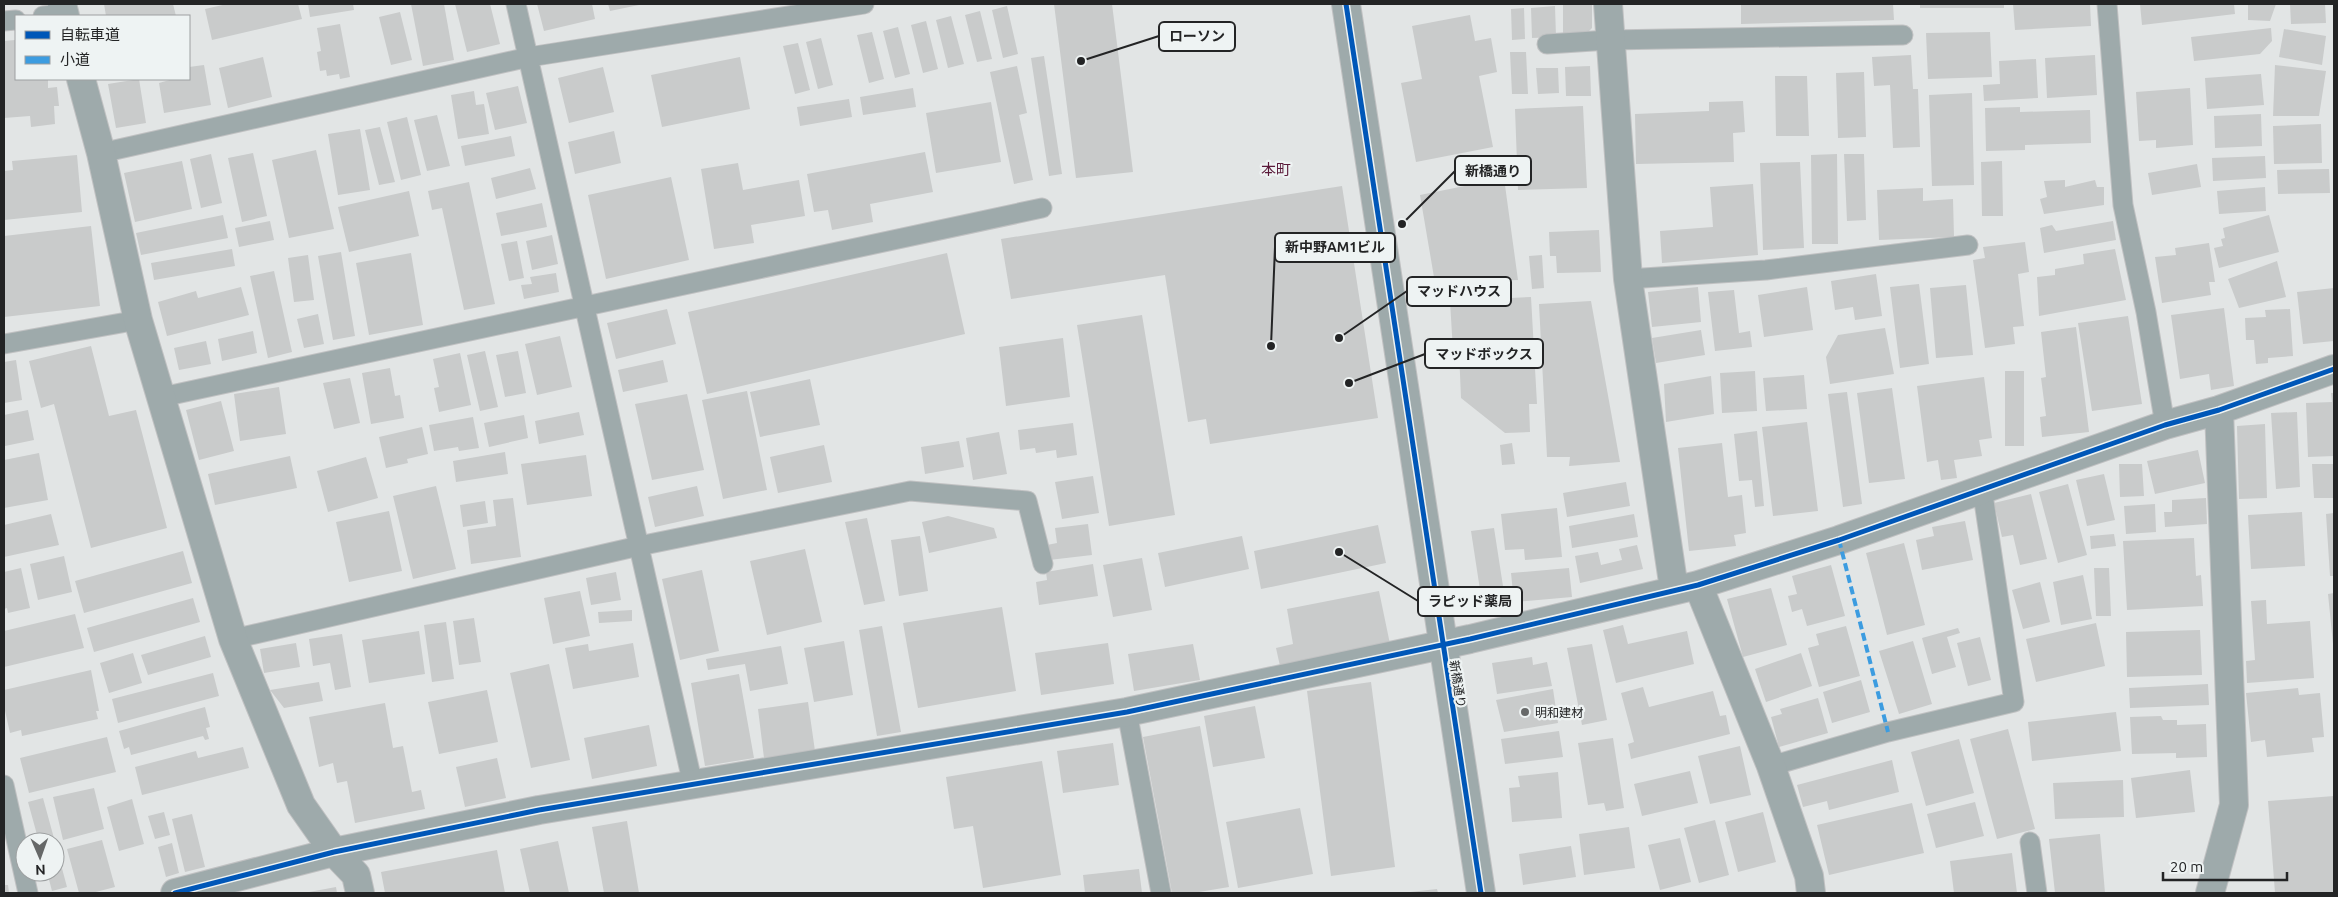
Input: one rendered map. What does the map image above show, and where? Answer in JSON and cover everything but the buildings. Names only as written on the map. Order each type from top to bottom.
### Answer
[{"type":"street","name":"新橋通り","points":[[1346,4],[1381,224],[1442,645],[1481,893]]},
{"type":"street","points":[[1608,4],[1609,40],[1628,279],[1686,587],[1771,766],[1809,876],[1811,893]]},
{"type":"street","points":[[81,80],[101,153],[138,320],[233,638],[301,805],[334,852],[356,875],[360,893]]},
{"type":"street","points":[[176,893],[334,852],[539,810],[1127,712],[1442,645],[1686,587],[1839,540],[1982,488],[2165,426],[2219,410],[2334,369]]},
{"type":"street","points":[[2210,893],[2234,805],[2219,410]]},
{"type":"lane","points":[[516,4],[693,785]]},
{"type":"lane","points":[[101,153],[529,57],[864,4]]},
{"type":"lane","points":[[2107,4],[2123,205],[2146,312],[2165,426]]},
{"type":"lane","points":[[1547,44],[1609,40],[1903,35]]},
{"type":"lane","points":[[162,397],[1042,208]]},
{"type":"lane","points":[[1628,279],[1766,270],[1968,245]]},
{"type":"lane","points":[[4,344],[138,320]]},
{"type":"lane","points":[[1771,766],[1888,732],[2014,702],[1982,488]]},
{"type":"lane","points":[[233,638],[639,546],[910,491],[1027,501],[1043,564]]},
{"type":"lane","points":[[1127,712],[1161,893]]},
{"type":"lane","points":[[4,785],[28,893]]},
{"type":"lane","points":[[2030,842],[2037,893]]},
{"type":"marked path","points":[[1839,540],[1888,732]]},
{"type":"cycle path","points":[[1346,4],[1481,893]]},
{"type":"cycle path","points":[[175,893],[334,852],[539,810],[1127,712],[1470,639],[1698,585],[1839,540],[2165,425],[2219,410],[2334,369]]},
{"type":"place","name":"ローソン","points":[[1081,61]]},
{"type":"place","name":"新橋通り","points":[[1402,224]]},
{"type":"place","name":"マッドハウス","points":[[1339,338]]},
{"type":"place","name":"新中野AM1ビル","points":[[1271,346]]},
{"type":"place","name":"マッドボックス","points":[[1349,383]]},
{"type":"place","name":"ラピッド薬局","points":[[1339,552]]},
{"type":"place","name":"明和建材","points":[[1525,712]]},
{"type":"district","name":"本町","points":[[1276,169]]}]
